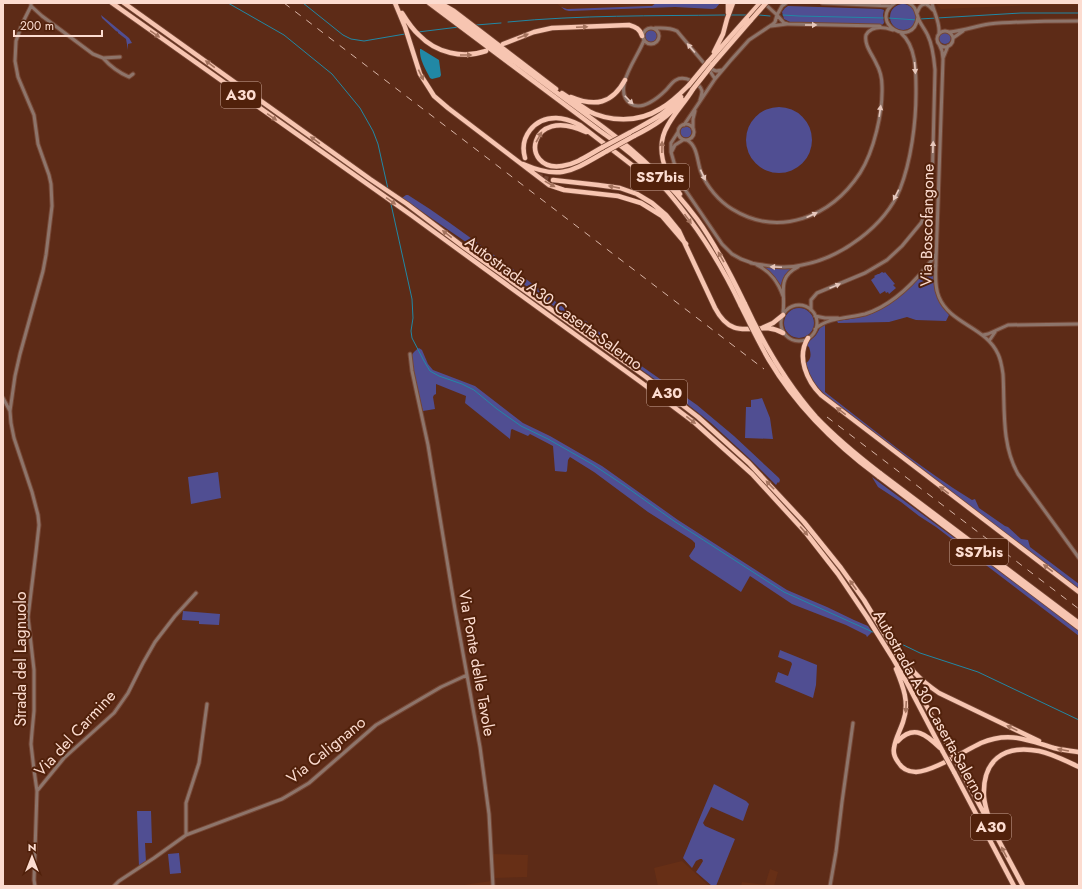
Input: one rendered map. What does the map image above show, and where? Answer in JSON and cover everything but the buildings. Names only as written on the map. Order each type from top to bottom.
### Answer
[{"type":"highway","name":"Autostrada A30 Caserta-Salerno","points":[[112,3],[411,215],[642,383],[695,423],[746,469],[806,533],[838,574],[867,617],[907,683],[1014,886]]},
{"type":"highway","name":"Autostrada A30 Caserta-Salerno","points":[[124,3],[407,204],[465,248],[646,377],[698,417],[749,464],[789,505],[828,552],[864,600],[897,650],[1023,886]]},
{"type":"highway","points":[[395,3],[419,36],[433,46],[452,54],[473,54],[486,51]]},
{"type":"highway","points":[[395,3],[405,27],[420,74],[434,96],[448,108],[538,178],[550,185],[573,192],[618,196],[641,203],[662,216],[686,244]]},
{"type":"highway","name":"SS7bis","points":[[429,3],[626,150],[648,170],[692,224],[719,264],[772,357],[790,384],[816,416],[879,475],[1079,628]]},
{"type":"highway","name":"SS7bis","points":[[436,3],[622,141],[642,158],[668,185],[697,219],[725,264],[743,305]]},
{"type":"highway","points":[[439,3],[461,17],[589,112]]},
{"type":"highway","points":[[728,3],[729,10]]},
{"type":"highway","points":[[591,134],[574,127],[560,125],[546,128],[539,134],[535,142],[536,152],[541,161],[551,166],[556,167],[570,164],[604,147],[669,110],[691,87],[708,62],[723,34],[729,10],[733,3]]},
{"type":"highway","points":[[708,62],[760,3]]},
{"type":"highway","points":[[518,161],[542,171],[560,173],[574,169],[652,127],[668,116],[691,87],[765,3]]},
{"type":"highway","points":[[503,44],[534,32],[563,27],[629,25],[637,28],[641,32],[643,38]]},
{"type":"highway","points":[[563,93],[583,102],[602,101],[613,96],[625,80]]},
{"type":"highway","points":[[566,100],[589,112],[601,116],[618,119],[634,118],[649,115],[661,109],[691,87]]},
{"type":"highway","points":[[691,87],[689,96],[664,132],[661,145],[665,169],[670,180],[697,219]]},
{"type":"highway","points":[[525,158],[524,141],[535,124],[544,120],[556,118],[573,121],[644,173],[673,199]]},
{"type":"highway","points":[[554,180],[620,188],[637,194],[652,203],[666,215],[679,231],[715,308],[722,319],[737,328],[762,328],[784,332]]},
{"type":"highway","points":[[762,328],[773,323],[782,315]]},
{"type":"highway","points":[[808,338],[803,350],[804,367],[811,383],[821,395],[1079,592]]},
{"type":"highway","name":"SS7bis","points":[[879,475],[1079,623]]},
{"type":"highway","points":[[897,650],[917,676],[939,693],[1047,745]]},
{"type":"highway","points":[[892,657],[903,687],[906,703],[904,721],[895,744],[894,753],[895,758],[901,766],[909,771],[918,772],[942,764],[988,740],[1004,737],[1020,737],[1060,749],[1079,752]]},
{"type":"highway","points":[[895,744],[905,735],[915,732],[930,738],[944,752]]},
{"type":"highway","points":[[1034,742],[1045,748],[1055,757]]},
{"type":"highway","points":[[992,828],[985,806],[984,788],[986,774],[993,761],[1005,752],[1029,749],[1040,751],[1079,767]]},
{"type":"street","points":[[765,3],[784,23],[788,24]]},
{"type":"street","points":[[783,296],[773,276],[765,270],[732,254],[718,239],[684,188],[677,173],[671,152],[672,143],[679,127],[684,125],[715,79],[749,40],[775,22],[782,6],[786,3]]},
{"type":"street","points":[[822,3],[891,6]]},
{"type":"street","points":[[868,5],[880,3]]},
{"type":"street","points":[[893,30],[887,21],[886,16],[891,6],[895,3]]},
{"type":"street","points":[[918,14],[911,4],[921,3]]},
{"type":"street","points":[[811,310],[811,300],[817,293],[860,276],[881,264],[894,254],[907,241],[921,223],[927,212],[932,188],[935,70],[934,57],[930,41],[928,35],[919,22],[918,14],[921,5],[928,3]]},
{"type":"street","name":"Via Boscofangone","points":[[928,3],[934,11],[938,23],[939,29],[937,39],[942,51],[943,60],[936,287],[943,305],[954,316],[983,335],[996,349],[1001,362],[1003,374],[1008,448],[1013,465],[1079,558]]},
{"type":"street","points":[[10,411],[20,354],[47,248],[52,206],[52,189],[38,144],[34,115],[18,77],[15,60],[16,41],[31,4],[42,16],[93,54],[103,58],[120,57]]},
{"type":"street","points":[[938,34],[942,31],[966,29],[974,26],[998,23],[1079,21]]},
{"type":"street","points":[[901,33],[911,30],[919,22]]},
{"type":"street","name":"Via Boscofangone","points":[[938,23],[952,34],[953,38]]},
{"type":"street","points":[[769,27],[788,24],[877,26],[887,28],[901,33],[909,42],[916,71],[913,133],[909,157],[900,188],[894,201],[872,227],[858,239],[830,257],[792,270],[785,278],[783,286],[784,306],[781,324],[784,332],[793,340],[808,338],[815,329],[823,323],[872,311],[889,303],[906,289],[922,272],[934,258],[936,252]]},
{"type":"street","points":[[700,100],[702,92],[700,88],[691,80],[682,78],[676,80],[662,94],[651,102],[642,105],[634,105],[627,101],[623,88],[625,80],[641,48],[645,29],[650,27],[666,27],[673,29],[710,66],[716,70],[722,70]]},
{"type":"street","points":[[643,38],[650,44],[657,41],[658,33],[655,28]]},
{"type":"street","points":[[671,152],[675,145],[683,140],[688,140],[692,143],[695,148],[701,172],[711,189],[730,208],[747,217],[770,223],[784,223],[804,218],[820,211],[838,198],[847,189],[859,173],[869,153],[878,124],[882,86],[877,64],[867,45],[866,38],[868,32],[871,30],[877,28],[887,28]]},
{"type":"street","name":"Via Boscofangone","points":[[943,60],[948,46],[952,43],[953,38],[966,29]]},
{"type":"street","points":[[939,44],[948,46]]},
{"type":"street","points":[[103,58],[106,62],[129,77],[133,74]]},
{"type":"street","points":[[710,66],[715,79]]},
{"type":"street","points":[[688,140],[693,135],[693,119],[696,108]]},
{"type":"street","points":[[684,125],[690,126],[693,130]]},
{"type":"street","points":[[678,132],[679,137],[683,140]]},
{"type":"street","points":[[922,272],[936,264],[931,262]]},
{"type":"street","points":[[751,263],[775,267],[802,266]]},
{"type":"street","points":[[931,268],[936,272]]},
{"type":"street","points":[[782,315],[787,309],[796,305],[803,305],[811,310],[815,316],[815,329]]},
{"type":"street","points":[[815,316],[825,318],[844,318]]},
{"type":"street","points":[[983,335],[1012,324],[1079,324]]},
{"type":"street","points":[[989,341],[996,330]]},
{"type":"street","name":"Via Ponte delle Tavole","points":[[410,354],[415,387],[428,445],[480,748],[489,814],[493,886]]},
{"type":"street","points":[[3,398],[10,411]]},
{"type":"street","name":"Strada del Lagnuolo","points":[[10,411],[14,438],[38,515],[36,552],[28,617],[34,670],[34,711],[31,744],[37,791]]},
{"type":"street","name":"Via del Carmine","points":[[35,886],[37,791],[64,758],[114,713],[128,693],[155,642],[175,616],[196,593]]},
{"type":"street","name":"Via Calignano","points":[[114,886],[186,834],[282,799],[295,792],[309,783],[376,725],[441,687],[467,675]]},
{"type":"street","points":[[186,834],[187,796],[196,774],[200,757],[207,704]]},
{"type":"street","points":[[830,886],[853,723]]},
{"type":"shaded area","points":[[556,3],[720,3],[713,9],[675,7],[569,11],[565,10]]},
{"type":"shaded area","points":[[656,3],[720,3],[713,9],[675,7],[569,11],[561,7],[567,9],[652,6]]},
{"type":"shaded area","points":[[936,3],[1079,3],[1079,5],[1035,5],[941,9]]},
{"type":"shaded area","points":[[903,4],[912,8],[916,17],[912,26],[903,30],[894,26],[890,17],[894,8]]},
{"type":"shaded area","points":[[788,6],[881,9],[884,10],[884,23],[882,25],[790,22],[784,19],[782,12]]},
{"type":"shaded area","points":[[101,15],[129,38],[132,43],[128,44],[128,50],[126,39],[102,18]]},
{"type":"shaded area","points":[[649,30],[653,30],[657,36],[653,42],[649,42],[645,38],[645,34]]},
{"type":"shaded area","points":[[945,32],[949,34],[951,38],[949,42],[945,44],[941,42],[939,38],[941,34]]},
{"type":"shaded area","points":[[773,107],[785,107],[797,112],[807,122],[812,134],[810,153],[797,168],[785,173],[773,173],[761,168],[751,158],[746,146],[746,134],[751,122],[761,112]]},
{"type":"shaded area","points":[[686,126],[690,128],[692,132],[690,136],[686,138],[682,136],[680,132],[682,128]]},
{"type":"shaded area","points":[[406,195],[419,202],[461,231],[579,320],[586,321],[606,337],[607,340],[640,365],[697,405],[734,436],[779,478],[779,483],[778,482],[776,485],[711,423],[667,388],[604,343],[593,333],[588,331],[463,240],[402,198]]},
{"type":"shaded area","points":[[762,266],[770,268],[794,268],[789,271],[782,280],[781,286],[773,275]]},
{"type":"shaded area","points":[[931,269],[934,272],[939,300],[949,315],[946,321],[916,320],[907,317],[889,322],[838,323],[837,321],[871,314],[887,306],[908,289],[927,270]]},
{"type":"shaded area","points":[[885,272],[895,284],[893,285],[896,288],[889,294],[885,291],[880,294],[871,280],[875,277],[874,276]]},
{"type":"shaded area","points":[[799,308],[805,309],[813,317],[813,329],[805,337],[799,338],[793,337],[785,329],[784,323],[785,317],[793,309]]},
{"type":"shaded area","points":[[825,324],[825,392],[934,475],[972,500],[975,499],[979,508],[1008,527],[1021,539],[1028,540],[1030,547],[1079,584],[1079,589],[830,400],[822,392],[812,379],[808,369],[806,363],[811,354],[809,347],[806,345]]},
{"type":"shaded area","points":[[419,348],[422,350],[428,364],[433,370],[475,386],[523,423],[550,436],[602,466],[678,520],[787,590],[868,626],[872,632],[867,637],[866,635],[846,625],[792,604],[750,576],[741,592],[691,559],[689,556],[695,547],[695,543],[692,540],[648,512],[594,472],[570,457],[566,472],[555,471],[553,446],[530,434],[528,436],[512,429],[510,439],[465,403],[466,396],[436,384],[436,394],[433,397],[435,409],[423,411],[412,360],[412,354]]},
{"type":"shaded area","points":[[762,398],[770,418],[773,439],[745,438],[746,407],[751,407],[751,400]]},
{"type":"shaded area","points":[[218,472],[221,498],[191,504],[188,477]]},
{"type":"shaded area","points":[[872,477],[1079,631],[1079,636],[936,527],[878,487]]},
{"type":"shaded area","points":[[183,611],[220,614],[219,625],[199,624],[199,621],[182,620]]},
{"type":"shaded area","points":[[780,650],[817,665],[816,685],[813,698],[775,682],[778,672],[788,676],[792,664],[791,662],[778,657]]},
{"type":"shaded area","points":[[714,784],[749,804],[743,821],[711,807],[703,823],[705,826],[735,839],[716,886],[712,886],[696,872],[703,861],[702,859],[696,861],[692,868],[683,858]]},
{"type":"shaded area","points":[[137,811],[151,811],[152,843],[145,843],[146,862],[139,867]]},
{"type":"shaded area","points":[[179,853],[181,873],[170,874],[168,854]]},
{"type":"shaded area","points":[[493,854],[528,855],[527,877],[495,878]]},
{"type":"shaded area","points":[[682,861],[709,886],[658,886],[654,868]]},
{"type":"shaded area","points":[[770,869],[778,872],[774,886],[741,886],[742,882],[765,885]]},
{"type":"shaded area","points":[[491,881],[492,886],[457,886]]},
{"type":"water","points":[[420,49],[439,60],[440,77],[430,78],[422,60]]},
{"type":"waterway","points":[[228,3],[284,35],[332,74],[360,108],[373,131],[378,144],[388,189]]},
{"type":"waterway","points":[[303,3],[343,35],[351,39],[364,41],[405,34]]},
{"type":"waterway","points":[[920,19],[1021,13],[1079,13]]},
{"type":"waterway","points":[[508,22],[589,17],[725,15]]},
{"type":"waterway","points":[[731,15],[747,15]]},
{"type":"waterway","points":[[759,15],[770,16]]},
{"type":"waterway","points":[[783,15],[885,18]]},
{"type":"waterway","points":[[888,18],[917,20]]},
{"type":"waterway","points":[[476,25],[501,23]]},
{"type":"waterway","points":[[418,32],[459,27]]},
{"type":"waterway","points":[[391,204],[412,299],[412,338],[430,371],[474,390],[521,426],[548,439],[592,464],[674,521],[784,592],[875,633]]},
{"type":"waterway","points":[[889,638],[920,653],[978,672],[1079,720]]},
{"type":"tunnel","points":[[538,175],[553,180]]},
{"type":"railway","points":[[284,3],[764,369]]},
{"type":"railway","points":[[827,417],[1079,609]]}]
